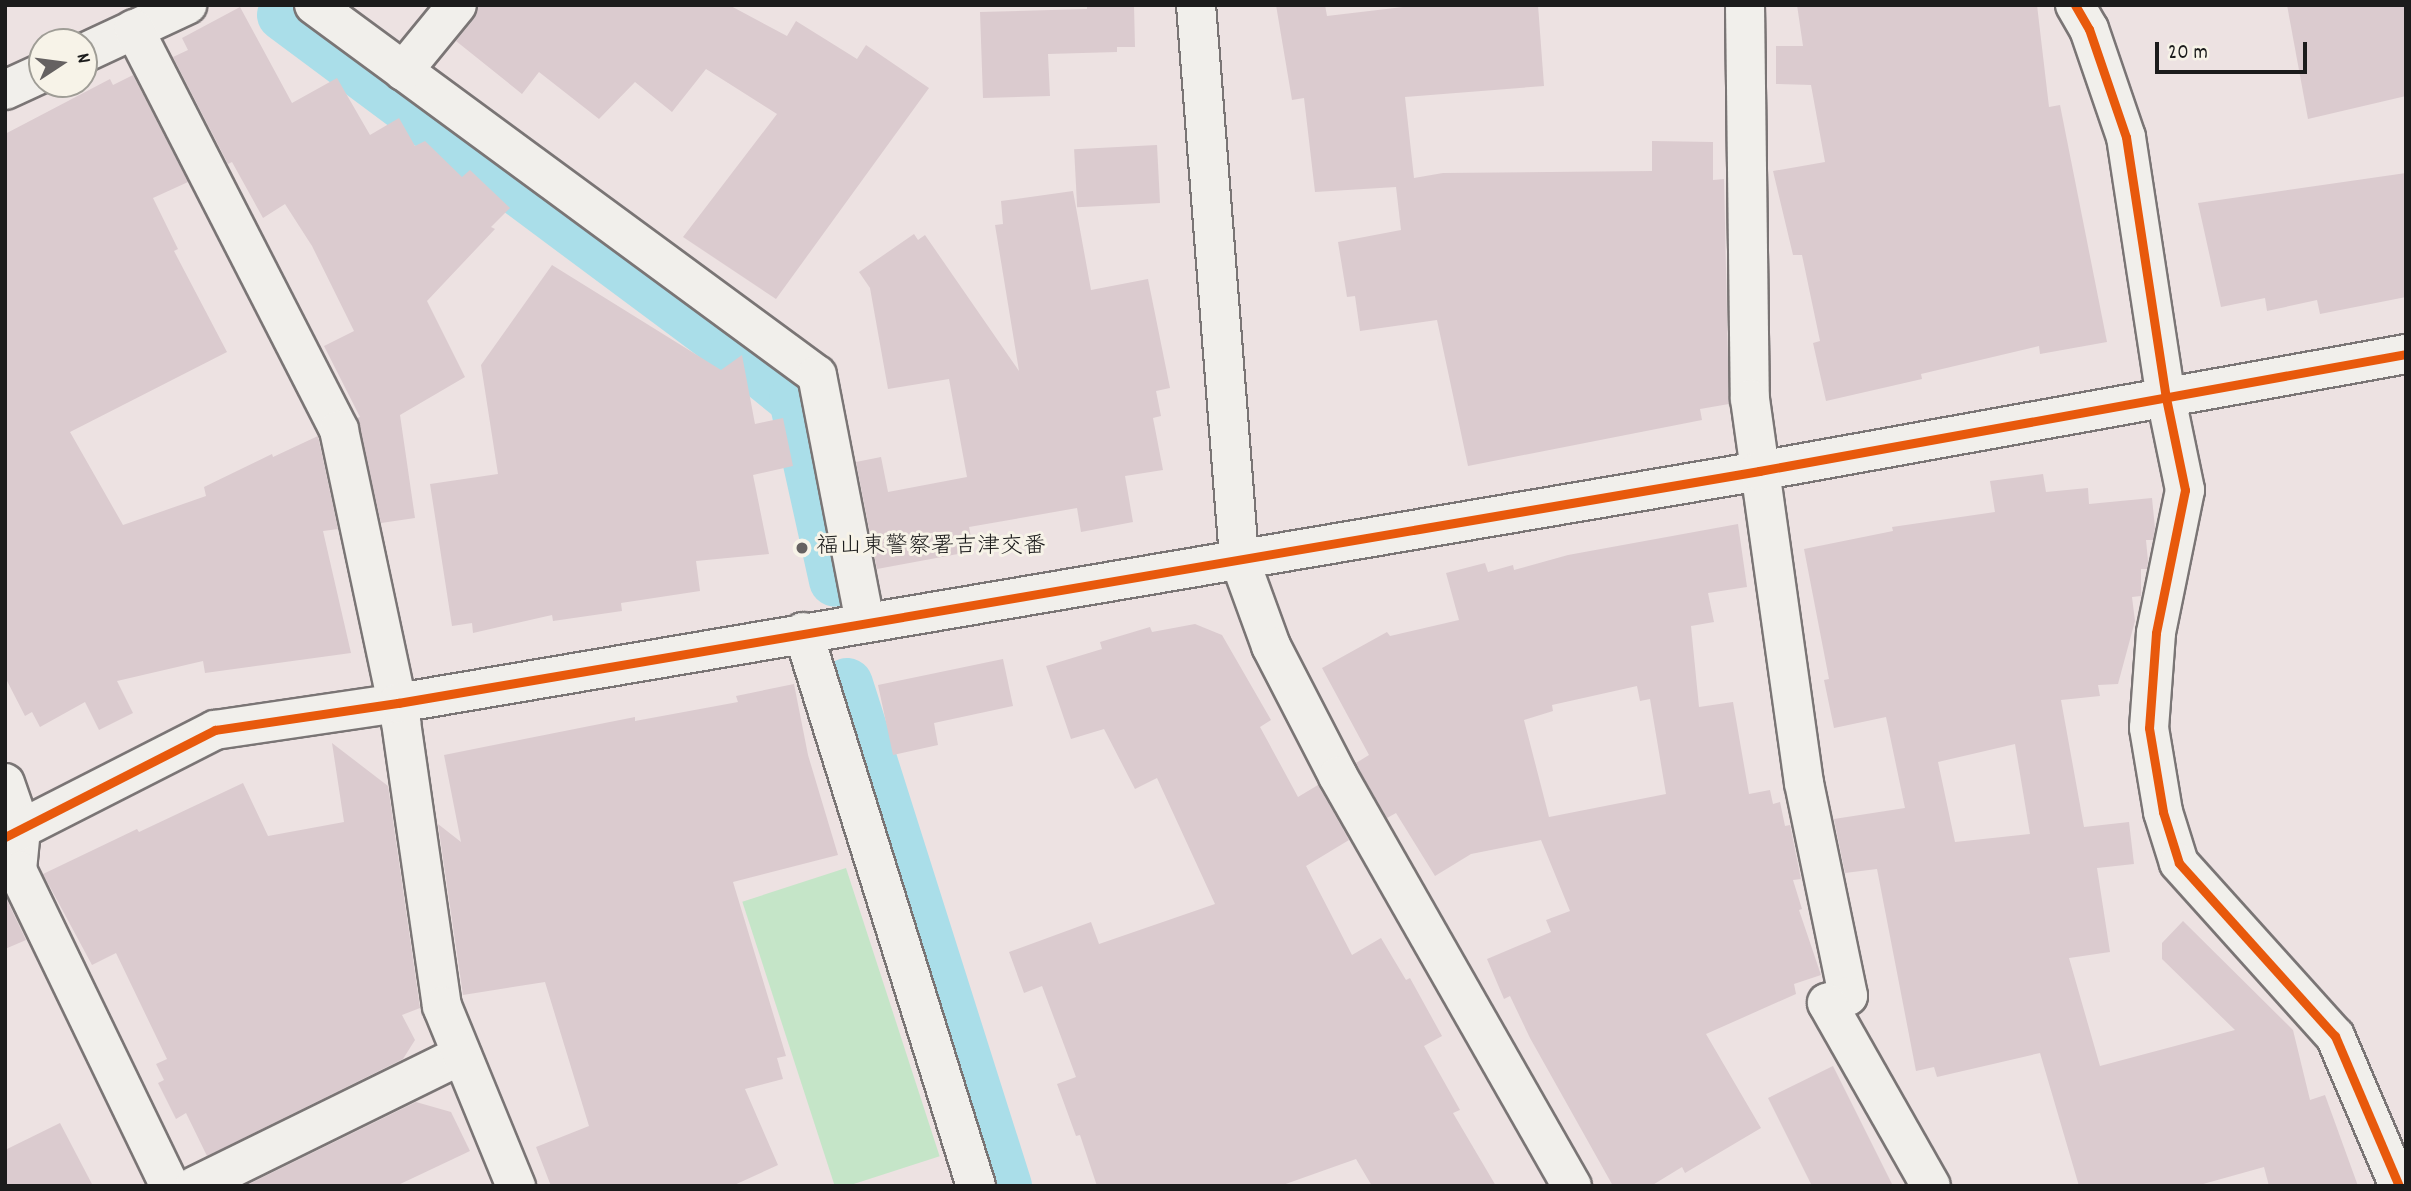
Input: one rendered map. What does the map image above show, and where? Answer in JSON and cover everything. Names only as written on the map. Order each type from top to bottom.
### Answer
[{"type":"street","points":[[98,46],[187,5]]},
{"type":"street","points":[[314,5],[817,375],[865,622]]},
{"type":"street","points":[[403,71],[457,5]]},
{"type":"street","points":[[1196,5],[1239,558],[1271,646],[1338,776],[1572,1186]]},
{"type":"street","points":[[1745,5],[1750,399],[1804,783],[1848,996],[1827,1003],[1931,1186]]},
{"type":"street","points":[[2075,5],[2089,29],[2126,137],[2166,398],[2185,490],[2156,633],[2149,727],[2163,812],[2179,863],[2335,1036],[2399,1186]]},
{"type":"street","points":[[134,29],[339,430],[398,703],[442,1006],[516,1186]]},
{"type":"street","points":[[5,90],[28,79]]},
{"type":"street","points":[[13,833],[215,730],[398,703],[1759,471],[2406,354]]},
{"type":"street","points":[[803,632],[976,1186]]},
{"type":"street","points":[[5,783],[17,870],[170,1186]]},
{"type":"street","points":[[195,1186],[461,1055]]},
{"type":"green space","points":[[846,868],[940,1156],[848,1186],[835,1186],[742,902]]},
{"type":"building","points":[[478,5],[729,5],[787,36],[796,21],[857,59],[866,45],[929,88],[776,299],[683,237],[777,114],[706,69],[672,112],[635,82],[599,119],[539,72],[522,94],[456,41],[474,19]]},
{"type":"building","points":[[1087,5],[1134,5],[1135,47],[1117,47],[1117,52],[1048,54],[1050,96],[983,98],[980,12],[1087,9]]},
{"type":"building","points":[[1276,5],[1325,5],[1327,16],[1420,5],[1538,5],[1544,86],[1405,97],[1414,178],[1443,173],[1652,171],[1652,141],[1713,142],[1713,180],[1724,179],[1729,404],[1700,409],[1702,420],[1468,466],[1437,320],[1360,331],[1355,296],[1347,297],[1338,242],[1401,230],[1396,187],[1315,192],[1304,98],[1292,100]]},
{"type":"building","points":[[1797,5],[2037,5],[2049,107],[2060,105],[2107,342],[2040,354],[2039,346],[1921,374],[1922,379],[1826,401],[1813,343],[1820,341],[1802,255],[1793,255],[1773,171],[1825,162],[1811,85],[1776,84],[1776,46],[1803,46]]},
{"type":"building","points":[[2287,5],[2406,5],[2406,96],[2308,119]]},
{"type":"building","points":[[240,7],[292,103],[337,78],[370,135],[399,118],[415,146],[425,141],[462,177],[470,170],[510,208],[491,227],[495,229],[427,301],[465,377],[400,415],[415,518],[381,523],[357,418],[360,417],[324,346],[354,331],[312,246],[285,204],[263,218],[232,162],[228,164],[173,57],[188,50],[182,38]]},
{"type":"building","points":[[133,75],[188,182],[153,198],[178,249],[174,251],[227,352],[70,432],[123,525],[206,496],[204,487],[272,454],[273,457],[318,436],[338,529],[323,531],[351,653],[205,673],[203,661],[117,681],[133,713],[99,730],[85,702],[40,727],[32,712],[25,716],[5,677],[5,134],[74,98],[98,98],[98,85],[110,79],[113,85]]},
{"type":"building","points":[[1157,145],[1160,203],[1077,207],[1074,149]]},
{"type":"building","points":[[2406,173],[2406,297],[2320,314],[2317,300],[2267,311],[2265,298],[2221,307],[2198,203]]},
{"type":"building","points":[[1073,191],[1091,290],[1148,279],[1170,388],[1156,391],[1161,416],[1153,418],[1163,470],[1125,476],[1133,522],[1081,532],[1077,508],[969,527],[974,551],[877,569],[856,462],[881,457],[888,492],[967,477],[949,379],[888,389],[870,288],[859,272],[914,234],[918,240],[925,235],[1019,371],[995,225],[1003,224],[1001,201]]},
{"type":"building","points":[[552,265],[721,370],[742,355],[755,424],[783,418],[793,466],[753,475],[769,554],[696,561],[700,591],[621,603],[622,611],[553,621],[552,615],[473,633],[472,623],[452,626],[430,484],[498,474],[481,365]]},
{"type":"building","points":[[2043,474],[2046,492],[2088,488],[2089,504],[2152,498],[2155,528],[2153,540],[2146,540],[2148,561],[2147,569],[2141,569],[2141,596],[2132,597],[2135,621],[2118,684],[2098,685],[2100,696],[2061,700],[2084,827],[2129,822],[2134,864],[2097,868],[2110,952],[2069,958],[2100,1066],[2235,1030],[2162,959],[2162,943],[2183,921],[2293,1030],[2310,1100],[2325,1095],[2358,1186],[2269,1186],[2264,1167],[2196,1186],[2079,1186],[2040,1053],[1937,1077],[1934,1067],[1916,1071],[1877,869],[1845,873],[1834,819],[1905,808],[1886,717],[1834,728],[1824,680],[1829,679],[1804,549],[1893,531],[1892,527],[1995,512],[1990,481]],"holes":[[[2015,744],[2030,834],[1955,842],[1938,762]]]},
{"type":"building","points":[[1738,524],[1747,587],[1708,593],[1714,622],[1691,626],[1699,707],[1733,702],[1749,794],[1770,790],[1773,804],[1780,802],[1785,826],[1790,825],[1801,879],[1793,880],[1802,909],[1799,910],[1821,975],[1794,984],[1796,994],[1706,1034],[1761,1128],[1685,1173],[1682,1167],[1651,1186],[1613,1186],[1530,1038],[1510,996],[1504,999],[1487,959],[1551,932],[1546,920],[1570,911],[1541,840],[1471,854],[1435,876],[1396,813],[1387,818],[1357,766],[1356,763],[1369,755],[1322,668],[1387,632],[1390,636],[1459,620],[1446,573],[1485,563],[1488,572],[1513,565],[1514,570],[1568,555]],"holes":[[[1637,686],[1640,701],[1650,699],[1666,794],[1549,817],[1524,720],[1553,711],[1552,705]]]},
{"type":"building","points":[[1195,624],[1222,635],[1271,720],[1260,727],[1298,797],[1318,785],[1349,840],[1306,866],[1352,955],[1381,938],[1406,980],[1410,978],[1442,1036],[1424,1046],[1460,1110],[1453,1113],[1496,1186],[1372,1186],[1356,1159],[1280,1186],[1097,1186],[1080,1135],[1076,1136],[1057,1084],[1076,1077],[1042,986],[1024,993],[1009,952],[1091,922],[1099,944],[1215,904],[1157,778],[1135,789],[1104,729],[1071,739],[1046,666],[1102,649],[1100,642],[1150,627],[1152,632]]},
{"type":"building","points":[[1003,659],[1013,706],[934,723],[938,745],[893,755],[878,685]]},
{"type":"building","points":[[794,684],[808,755],[838,855],[733,882],[786,1056],[777,1058],[783,1079],[745,1089],[778,1165],[732,1186],[551,1186],[536,1147],[589,1126],[545,982],[463,995],[438,824],[461,842],[444,755],[635,717],[635,721],[738,702],[736,696]]},
{"type":"building","points":[[332,743],[388,786],[420,1008],[402,1015],[415,1040],[403,1059],[207,1156],[186,1113],[176,1119],[158,1083],[164,1080],[156,1064],[167,1059],[116,953],[92,965],[43,874],[243,783],[268,836],[344,822]]},
{"type":"building","points":[[5,896],[26,940],[5,949]]},
{"type":"building","points":[[1833,1066],[1893,1186],[1812,1186],[1768,1098]]},
{"type":"building","points":[[416,1102],[451,1112],[470,1151],[396,1186],[245,1186]]},
{"type":"building","points":[[60,1123],[93,1186],[5,1186],[5,1150]]},
{"type":"waterway","points":[[283,15],[736,352],[795,400],[835,581]]},
{"type":"waterway","points":[[847,684],[1006,1186]]},
{"type":"cycle path","points":[[2075,5],[2089,29],[2126,137],[2166,398],[2185,490],[2156,633],[2149,728],[2163,812],[2179,863],[2335,1036],[2399,1186]]},
{"type":"cycle path","points":[[5,837],[215,730],[398,703],[1759,471],[2406,354]]},
{"type":"place","name":"福山東警察署吉津交番","points":[[802,548]]}]
